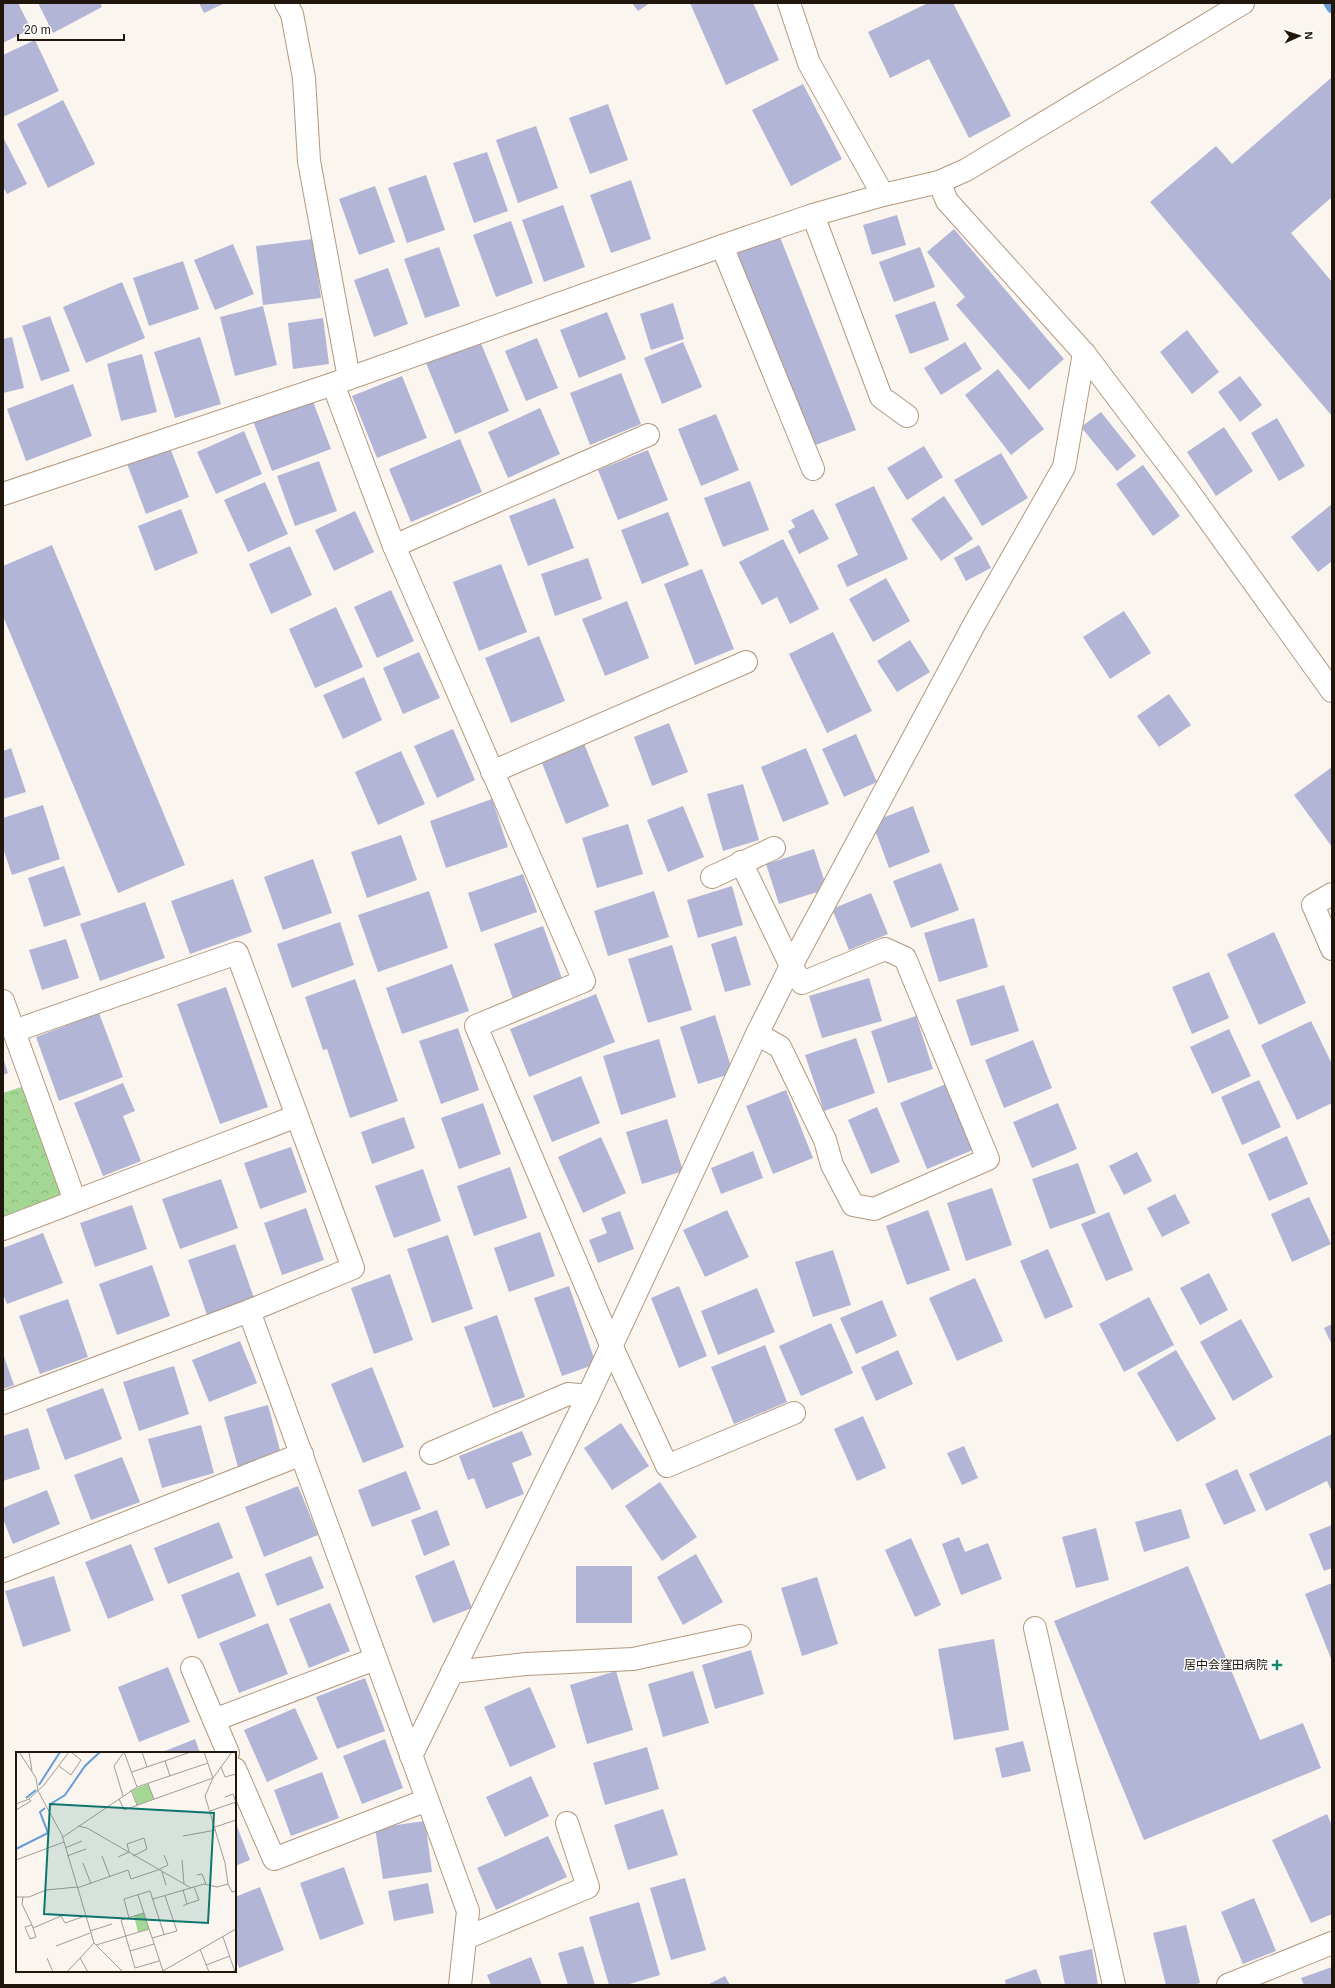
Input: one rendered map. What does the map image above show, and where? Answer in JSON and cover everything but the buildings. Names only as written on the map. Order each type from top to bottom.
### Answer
[{"type":"street","points":[[286,3],[292,14],[304,78],[309,161],[341,381],[394,546],[584,981],[476,1026],[611,1345],[667,1466],[794,1413]]},
{"type":"street","points":[[789,3],[809,63],[883,195]]},
{"type":"street","points":[[3,494],[341,381],[813,215],[883,195],[939,182],[966,170],[1243,3]]},
{"type":"street","points":[[939,182],[947,201],[1084,353],[1186,488],[1332,691]]},
{"type":"street","points":[[813,215],[881,397],[907,416]]},
{"type":"street","points":[[722,246],[813,469]]},
{"type":"street","points":[[411,1756],[588,1396],[757,1034],[791,966],[975,622],[1064,467],[1084,353]]},
{"type":"street","points":[[394,546],[648,434]]},
{"type":"street","points":[[492,772],[746,662]]},
{"type":"street","points":[[712,877],[774,848]]},
{"type":"street","points":[[742,862],[791,966],[802,984],[886,949],[906,958],[988,1159],[874,1209],[853,1205],[832,1165],[825,1140],[780,1047],[757,1034]]},
{"type":"street","points":[[1332,894],[1314,905],[1332,949]]},
{"type":"street","points":[[3,1403],[249,1311],[353,1268],[237,953],[14,1031]]},
{"type":"street","points":[[3,1001],[75,1201]]},
{"type":"street","points":[[3,1229],[297,1116]]},
{"type":"street","points":[[249,1311],[426,1800],[468,1911],[460,1985]]},
{"type":"street","points":[[431,1452],[568,1394],[588,1396]]},
{"type":"street","points":[[3,1571],[302,1454]]},
{"type":"street","points":[[1035,1628],[1114,1985]]},
{"type":"street","points":[[452,1672],[526,1664],[632,1659],[740,1636]]},
{"type":"street","points":[[214,1720],[375,1659]]},
{"type":"street","points":[[192,1668],[228,1752]]},
{"type":"street","points":[[236,1771],[274,1859],[426,1800]]},
{"type":"street","points":[[466,1938],[588,1886],[567,1823]]},
{"type":"street","points":[[1228,1985],[1332,1943]]},
{"type":"green space","points":[[33,1083],[75,1201],[3,1229],[3,1093]]},
{"type":"waterway","points":[[1329,3],[1332,8]]},
{"type":"place","name":"居中会窪田病院","points":[[1277,1665]]}]
